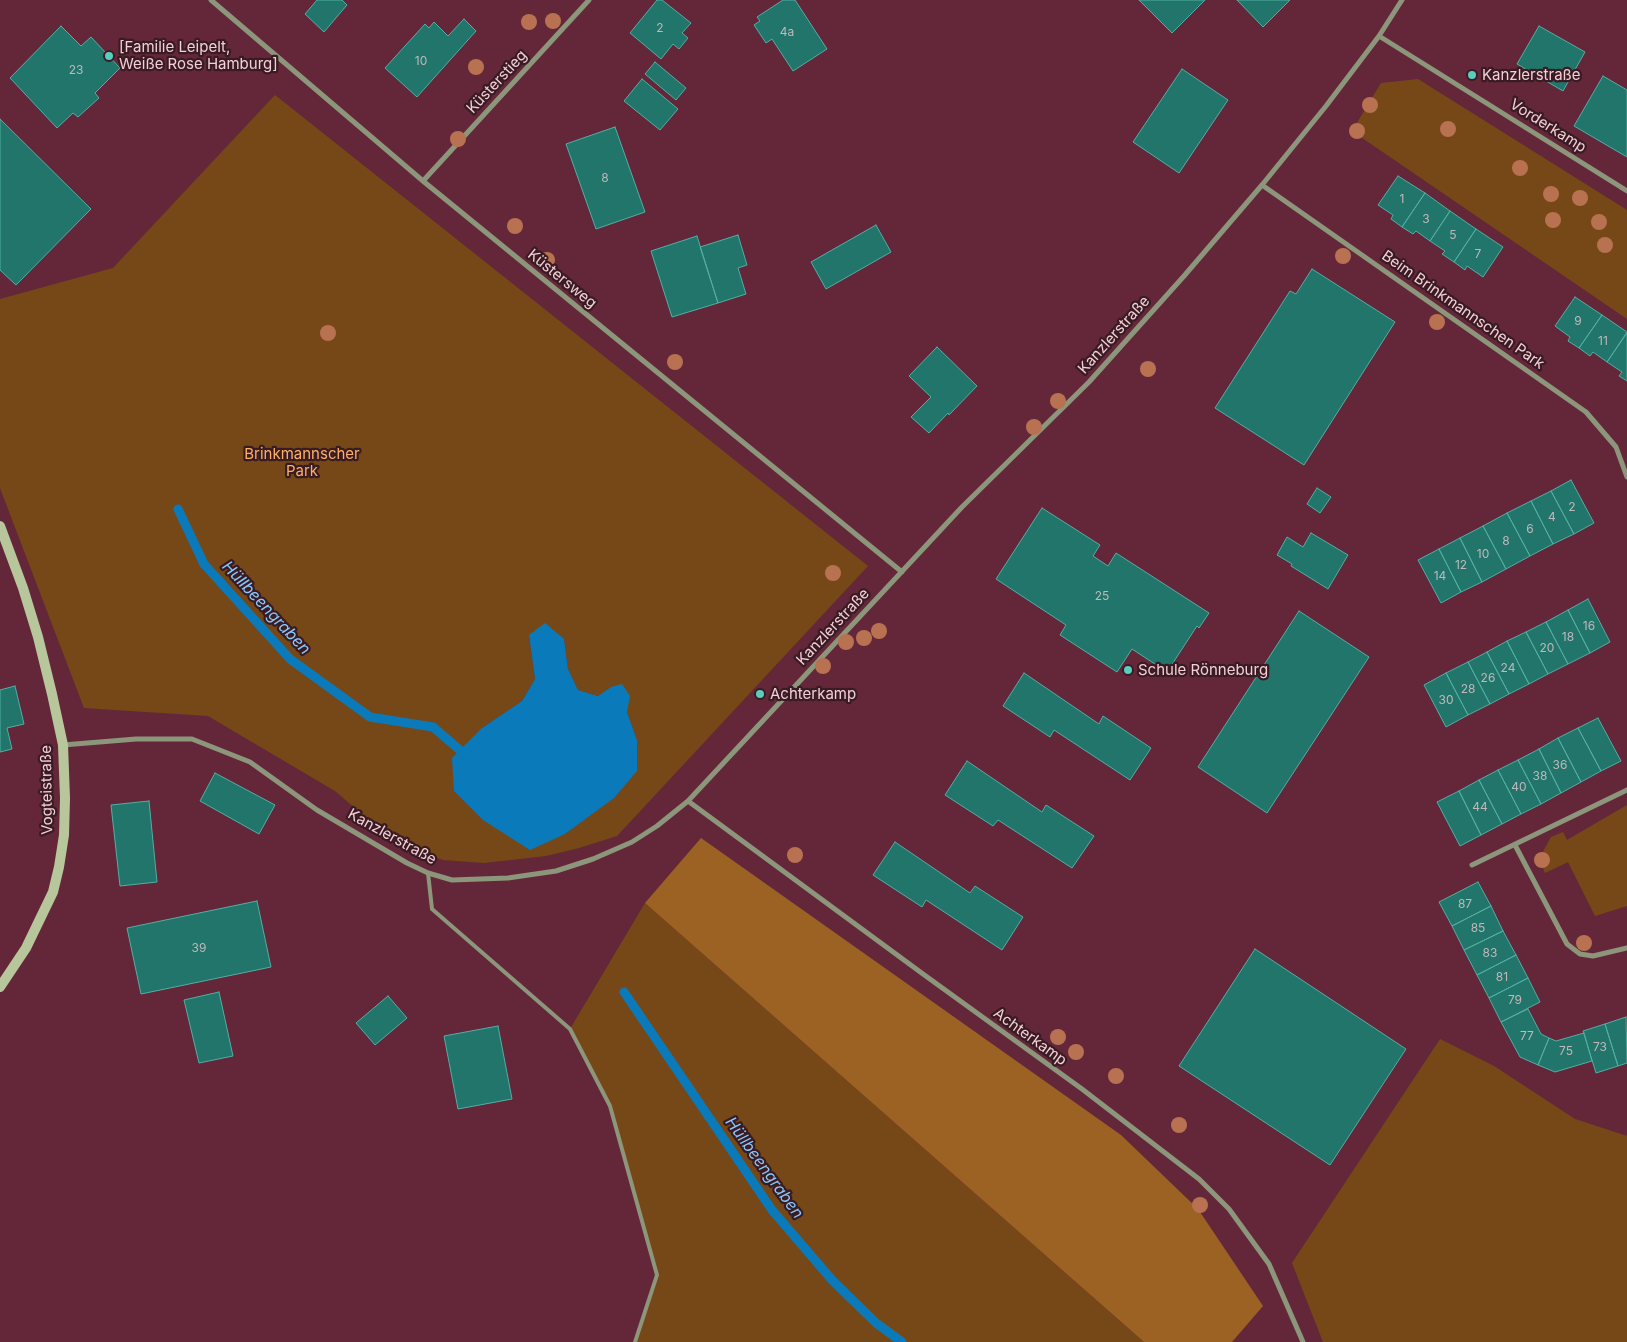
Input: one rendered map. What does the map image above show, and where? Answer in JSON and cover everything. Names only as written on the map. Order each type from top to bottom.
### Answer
[{"type":"street","name":"Küstersweg","points":[[211,0],[423,181],[902,572]]},
{"type":"street","name":"Küsterstieg","points":[[423,181],[589,0]]},
{"type":"street","name":"Kanzlerstraße","points":[[63,745],[136,739],[192,739],[250,762],[317,810],[407,863],[428,873],[452,880],[473,881],[508,878],[556,871],[594,859],[632,842],[657,826],[688,801],[962,507],[1089,382],[1184,276],[1326,106],[1379,36],[1402,0]]},
{"type":"street","name":"Vorderkamp","points":[[1379,36],[1627,191]]},
{"type":"street","name":"Beim Brinkmannschen Park","points":[[1262,184],[1586,412],[1616,447],[1627,477]]},
{"type":"street","name":"Vogteistraße","points":[[0,526],[38,637],[63,745],[64,835],[55,884],[42,919],[26,948],[0,987]]},
{"type":"street","points":[[1472,865],[1627,790]]},
{"type":"street","name":"Achterkamp","points":[[688,801],[1082,1089],[1199,1179],[1229,1208],[1269,1264],[1303,1342]]},
{"type":"street","points":[[1515,844],[1567,944],[1580,954],[1593,956],[1627,948]]},
{"type":"lane","points":[[428,873],[432,909],[570,1029],[610,1106],[657,1275],[635,1342]]},
{"type":"green space","points":[[1418,79],[1627,210],[1627,319],[1352,131],[1381,83]]},
{"type":"green space","name":"Brinkmannscher Park","points":[[275,95],[868,566],[617,836],[546,856],[484,863],[443,860],[396,843],[335,791],[208,716],[84,708],[0,488],[0,299],[113,268]],"holes":[[[529,635],[564,639],[568,669],[578,690],[598,696],[611,687],[627,712],[637,740],[587,817],[565,834],[482,728],[522,701],[535,679]]]},
{"type":"green space","points":[[1627,805],[1627,906],[1595,916],[1568,862],[1545,873],[1539,859],[1551,837],[1563,832],[1567,840]]},
{"type":"green space","points":[[645,903],[1144,1342],[634,1342],[657,1275],[610,1106],[570,1029]]},
{"type":"green space","points":[[1440,1039],[1494,1066],[1575,1119],[1627,1136],[1627,1342],[1323,1342],[1292,1263]]},
{"type":"shaded area","points":[[701,838],[1121,1135],[1198,1209],[1263,1306],[1232,1342],[1144,1342],[645,903]]},
{"type":"water","points":[[545,623],[564,639],[568,669],[578,690],[598,696],[611,687],[622,684],[630,696],[627,712],[637,740],[637,771],[614,798],[565,834],[530,850],[483,820],[454,791],[452,758],[482,728],[522,701],[535,679],[529,635]]},
{"type":"building","points":[[317,0],[342,0],[347,5],[324,32],[305,14]]},
{"type":"building","points":[[657,0],[662,0],[691,23],[682,33],[688,38],[679,49],[673,44],[661,59],[630,33]]},
{"type":"building","points":[[783,0],[795,0],[827,49],[793,71],[772,39],[766,43],[754,25],[760,21],[757,17]]},
{"type":"building","points":[[1139,0],[1205,0],[1172,33]]},
{"type":"building","points":[[1237,0],[1290,0],[1263,27]]},
{"type":"building","points":[[464,19],[476,31],[417,97],[385,68],[425,24],[429,28],[434,22],[448,36]]},
{"type":"building","points":[[61,26],[81,46],[91,37],[120,68],[95,93],[99,98],[78,117],[73,113],[57,128],[10,78]]},
{"type":"building","points":[[1539,26],[1585,52],[1563,91],[1517,64]]},
{"type":"building","points":[[655,62],[686,88],[676,100],[645,74]]},
{"type":"building","points":[[1182,69],[1228,100],[1179,173],[1133,142]]},
{"type":"building","points":[[1603,76],[1627,90],[1627,157],[1574,126]]},
{"type":"building","points":[[642,79],[678,109],[660,130],[624,101]]},
{"type":"building","points":[[0,119],[91,209],[16,285],[0,270]]},
{"type":"building","points":[[615,127],[645,212],[596,229],[566,144]]},
{"type":"building","points":[[1398,176],[1425,193],[1402,227],[1391,219],[1393,215],[1378,205]]},
{"type":"building","points":[[1425,193],[1450,211],[1430,241],[1416,231],[1413,234],[1402,227]]},
{"type":"building","points":[[1450,211],[1476,229],[1454,262],[1442,254],[1445,251],[1430,241]]},
{"type":"building","points":[[876,225],[891,252],[826,289],[811,262]]},
{"type":"building","points":[[1476,229],[1503,247],[1483,277],[1467,266],[1465,270],[1454,262]]},
{"type":"building","points":[[738,235],[747,265],[738,268],[746,294],[718,303],[700,247]]},
{"type":"building","points":[[697,236],[718,303],[672,317],[651,251]]},
{"type":"building","points":[[1312,269],[1395,322],[1304,465],[1215,408],[1290,291],[1296,294]]},
{"type":"building","points":[[1575,297],[1602,315],[1579,348],[1568,341],[1570,337],[1555,326]]},
{"type":"building","points":[[1602,315],[1627,332],[1607,362],[1593,352],[1590,356],[1579,348]]},
{"type":"building","points":[[1627,333],[1627,381],[1619,376],[1622,372],[1607,362]]},
{"type":"building","points":[[937,347],[977,386],[929,433],[911,417],[931,397],[909,376]]},
{"type":"building","points":[[1571,480],[1594,523],[1574,534],[1551,491]]},
{"type":"building","points":[[1317,488],[1331,497],[1320,513],[1307,504]]},
{"type":"building","points":[[1551,491],[1574,534],[1553,544],[1531,501]]},
{"type":"building","points":[[1531,501],[1553,544],[1530,556],[1507,513]]},
{"type":"building","points":[[1042,508],[1100,545],[1093,556],[1108,566],[1116,553],[1209,613],[1199,628],[1197,626],[1167,672],[1132,649],[1117,672],[1060,635],[1066,625],[996,579]]},
{"type":"building","points":[[1507,513],[1530,556],[1506,569],[1483,526]]},
{"type":"building","points":[[1483,526],[1506,569],[1482,582],[1460,538]]},
{"type":"building","points":[[1311,533],[1348,555],[1328,589],[1277,555],[1287,537],[1303,547]]},
{"type":"building","points":[[1460,538],[1482,582],[1461,592],[1439,549]]},
{"type":"building","points":[[1439,549],[1461,592],[1441,603],[1418,560]]},
{"type":"building","points":[[1588,599],[1610,642],[1590,653],[1568,610]]},
{"type":"building","points":[[1568,610],[1590,653],[1568,664],[1546,622]]},
{"type":"building","points":[[1299,611],[1369,657],[1267,813],[1198,767]]},
{"type":"building","points":[[1546,622],[1568,664],[1548,674],[1526,632]]},
{"type":"building","points":[[1526,632],[1548,674],[1529,684],[1507,641]]},
{"type":"building","points":[[1507,641],[1529,684],[1509,694],[1487,652]]},
{"type":"building","points":[[1487,652],[1509,694],[1490,704],[1468,662]]},
{"type":"building","points":[[1468,662],[1490,704],[1468,715],[1446,673]]},
{"type":"building","points":[[1024,673],[1099,724],[1103,716],[1151,748],[1130,780],[1054,730],[1050,737],[1003,706]]},
{"type":"building","points":[[1446,673],[1468,715],[1446,727],[1424,685]]},
{"type":"building","points":[[15,686],[24,724],[7,728],[12,749],[0,752],[0,690]]},
{"type":"building","points":[[1598,718],[1621,761],[1601,771],[1578,728]]},
{"type":"building","points":[[1578,728],[1601,771],[1581,782],[1558,738]]},
{"type":"building","points":[[1558,738],[1581,782],[1561,793],[1539,749]]},
{"type":"building","points":[[1539,749],[1561,793],[1541,804],[1518,760]]},
{"type":"building","points":[[1518,760],[1541,804],[1521,814],[1498,770]]},
{"type":"building","points":[[967,761],[1042,812],[1046,805],[1094,836],[1072,868],[998,820],[993,826],[945,795]]},
{"type":"building","points":[[1498,770],[1521,814],[1502,824],[1479,780]]},
{"type":"building","points":[[215,773],[275,805],[259,834],[200,801]]},
{"type":"building","points":[[1479,780],[1502,824],[1481,835],[1459,791]]},
{"type":"building","points":[[1459,791],[1481,835],[1460,846],[1437,802]]},
{"type":"building","points":[[149,801],[157,882],[120,886],[111,805]]},
{"type":"building","points":[[895,842],[970,893],[975,886],[1023,917],[1002,950],[926,900],[922,907],[873,875]]},
{"type":"building","points":[[1478,882],[1491,906],[1452,926],[1439,902]]},
{"type":"building","points":[[257,901],[271,967],[141,994],[127,928]]},
{"type":"building","points":[[1491,906],[1503,931],[1464,950],[1452,926]]},
{"type":"building","points":[[1503,931],[1516,955],[1477,975],[1464,950]]},
{"type":"building","points":[[1255,949],[1406,1049],[1330,1165],[1179,1066]]},
{"type":"building","points":[[1516,955],[1528,978],[1489,998],[1477,975]]},
{"type":"building","points":[[1528,978],[1540,1002],[1501,1022],[1489,998]]},
{"type":"building","points":[[219,992],[233,1056],[199,1063],[184,1000]]},
{"type":"building","points":[[388,996],[407,1018],[375,1045],[356,1023]]},
{"type":"building","points":[[1528,1009],[1541,1034],[1549,1038],[1538,1065],[1520,1057],[1501,1022]]},
{"type":"building","points":[[1626,1017],[1627,1063],[1618,1066],[1605,1024]]},
{"type":"building","points":[[1605,1024],[1618,1066],[1596,1073],[1583,1031]]},
{"type":"building","points":[[498,1026],[512,1099],[458,1109],[444,1036]]},
{"type":"building","points":[[1584,1033],[1592,1061],[1555,1072],[1538,1065],[1549,1038],[1556,1041]]},
{"type":"waterway","name":"Hüllbeengraben","points":[[178,509],[204,564],[290,659],[370,717],[433,727],[468,757]]},
{"type":"waterway","name":"Hüllbeengraben","points":[[624,992],[772,1210],[832,1280],[876,1323],[902,1342]]},
{"type":"place","name":"[Familie Leipelt, Weiße Rose Hamburg]","points":[[109,56]]},
{"type":"place","name":"Kanzlerstraße","points":[[1472,75]]},
{"type":"place","name":"Schule Rönneburg","points":[[1128,670]]},
{"type":"place","name":"Achterkamp","points":[[760,694]]}]
